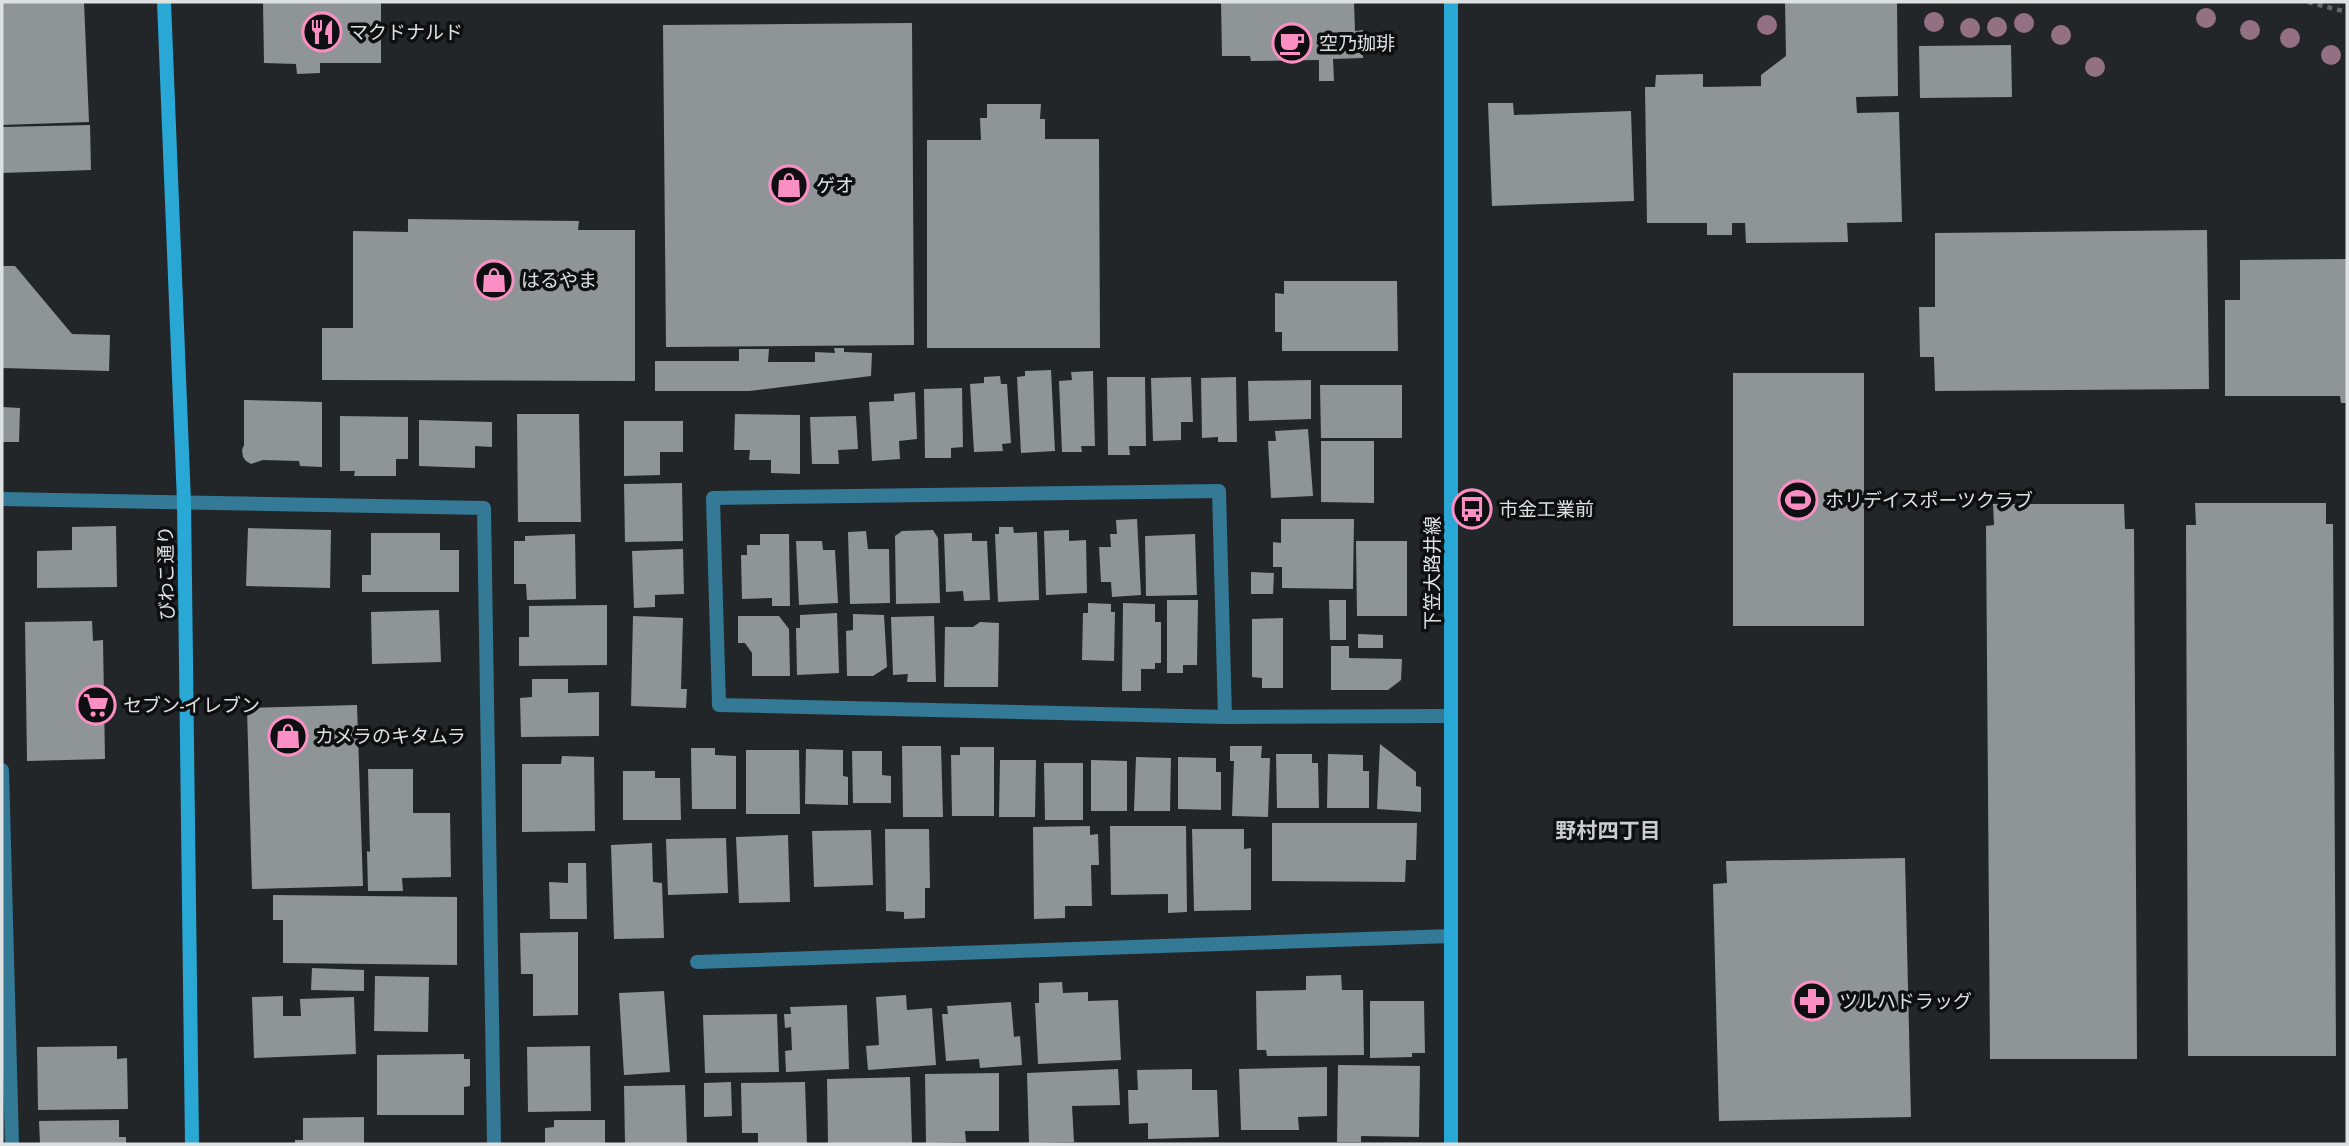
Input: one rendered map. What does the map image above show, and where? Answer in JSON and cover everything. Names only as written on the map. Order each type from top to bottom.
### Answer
[{"type":"main road","name":"びわこ通り","points":[[164,2],[184,502],[192,1144]]},
{"type":"main road","name":"下笠大路井線","points":[[1451,2],[1451,1144]]},
{"type":"street","points":[[1225,717],[1219,491],[713,498],[719,705],[1225,717],[1451,716]]},
{"type":"street","points":[[2,499],[484,508],[494,1144]]},
{"type":"street","points":[[2,770],[12,1144]]},
{"type":"street","points":[[698,962],[1451,936]]},
{"type":"path","points":[[2308,2],[2347,12]]},
{"type":"building","points":[[2,2],[84,2],[89,122],[2,125]]},
{"type":"building","name":"マクドナルド","points":[[263,2],[381,2],[381,63],[320,63],[320,73],[297,74],[296,64],[264,63]]},
{"type":"building","name":"空乃珈琲","points":[[1221,2],[1354,2],[1355,31],[1363,30],[1363,58],[1333,59],[1334,81],[1319,81],[1319,60],[1251,61],[1250,56],[1222,56]]},
{"type":"building","points":[[1785,2],[1897,2],[1898,96],[1856,97],[1857,113],[1899,112],[1902,222],[1847,223],[1848,242],[1746,243],[1745,223],[1732,223],[1732,235],[1707,235],[1707,223],[1647,223],[1645,87],[1655,87],[1656,75],[1703,74],[1703,87],[1761,86],[1761,75],[1786,56]]},
{"type":"building","name":"ゲオ","points":[[912,23],[914,345],[666,347],[663,25]]},
{"type":"building","points":[[2011,45],[2012,97],[1920,98],[1919,46]]},
{"type":"building","points":[[1488,103],[1513,103],[1514,115],[1631,111],[1634,201],[1492,206]]},
{"type":"building","points":[[987,104],[1041,104],[1040,119],[1045,119],[1045,139],[1099,139],[1100,348],[927,348],[927,140],[981,140],[980,118],[987,118]]},
{"type":"building","points":[[90,125],[91,170],[2,173],[2,127]]},
{"type":"building","name":"はるやま","points":[[408,219],[579,221],[578,230],[635,230],[635,381],[322,380],[322,328],[353,328],[353,231],[408,232]]},
{"type":"building","points":[[2207,230],[2209,389],[1935,391],[1934,357],[1920,357],[1919,307],[1935,307],[1935,233]]},
{"type":"building","points":[[2347,259],[2347,403],[2341,403],[2340,396],[2225,396],[2225,300],[2240,300],[2240,260]]},
{"type":"building","points":[[2,266],[15,266],[72,334],[110,335],[109,371],[2,368]]},
{"type":"building","points":[[1284,281],[1397,281],[1398,351],[1282,351],[1282,332],[1275,332],[1275,293],[1284,294]]},
{"type":"building","points":[[834,348],[844,348],[844,352],[872,353],[871,376],[749,391],[655,391],[655,361],[739,361],[739,349],[769,349],[768,362],[815,362],[815,352],[835,353]]},
{"type":"building","points":[[1051,370],[1055,451],[1021,453],[1017,377],[1025,376],[1025,371]]},
{"type":"building","points":[[1093,371],[1095,446],[1081,446],[1082,452],[1062,452],[1059,381],[1072,380],[1071,372]]},
{"type":"building","name":"ホリデイスポーツクラブ","points":[[1733,373],[1864,373],[1864,626],[1733,626]]},
{"type":"building","points":[[1000,376],[1001,384],[1007,384],[1011,443],[1002,444],[1003,451],[974,452],[970,384],[984,383],[984,377]]},
{"type":"building","points":[[1107,377],[1145,377],[1146,446],[1129,446],[1130,455],[1108,455]]},
{"type":"building","points":[[1191,377],[1193,422],[1181,422],[1181,440],[1153,441],[1151,378]]},
{"type":"building","points":[[1236,377],[1237,442],[1218,442],[1218,437],[1202,438],[1201,378]]},
{"type":"building","points":[[1311,380],[1311,419],[1249,421],[1248,381]]},
{"type":"building","points":[[1320,385],[1402,385],[1402,438],[1321,438]]},
{"type":"building","points":[[962,388],[963,447],[951,448],[951,458],[925,458],[924,389]]},
{"type":"building","points":[[915,392],[917,439],[899,441],[900,459],[872,461],[869,402],[894,401],[894,394]]},
{"type":"building","points":[[244,400],[322,402],[322,467],[300,466],[299,461],[263,460],[251,464],[246,461],[242,450]]},
{"type":"building","points":[[2,407],[20,408],[19,442],[2,442]]},
{"type":"building","points":[[517,414],[579,414],[581,522],[518,522]]},
{"type":"building","points":[[735,414],[800,415],[800,474],[771,473],[771,460],[749,460],[750,450],[734,450]]},
{"type":"building","points":[[340,416],[408,417],[408,459],[396,459],[396,476],[354,476],[355,471],[340,471]]},
{"type":"building","points":[[856,416],[858,449],[838,450],[839,464],[812,464],[810,417]]},
{"type":"building","points":[[419,420],[492,422],[492,447],[475,446],[475,468],[419,466]]},
{"type":"building","points":[[624,421],[683,421],[683,452],[660,452],[660,475],[624,476]]},
{"type":"building","points":[[1308,429],[1313,496],[1271,498],[1268,441],[1276,441],[1275,431]]},
{"type":"building","points":[[1321,441],[1374,441],[1374,503],[1321,502]]},
{"type":"building","points":[[682,483],[683,541],[625,542],[624,484]]},
{"type":"building","points":[[2195,503],[2326,503],[2326,524],[2333,524],[2336,1056],[2188,1056],[2186,525],[2196,525]]},
{"type":"building","points":[[1993,504],[2124,504],[2125,529],[2134,529],[2137,1059],[1990,1059],[1986,526],[1994,525]]},
{"type":"building","points":[[1137,519],[1141,595],[1112,597],[1111,582],[1101,582],[1099,547],[1111,547],[1110,534],[1117,534],[1116,520]]},
{"type":"building","points":[[1281,519],[1354,519],[1353,589],[1282,588],[1282,567],[1273,567],[1273,542],[1281,543]]},
{"type":"building","points":[[116,526],[117,587],[37,588],[37,551],[72,550],[72,527]]},
{"type":"building","points":[[999,527],[1013,527],[1014,533],[1037,532],[1039,600],[998,602],[995,534],[999,534]]},
{"type":"building","points":[[248,528],[331,530],[330,588],[246,586]]},
{"type":"building","points":[[933,530],[938,538],[940,603],[896,604],[895,536],[902,531]]},
{"type":"building","points":[[1069,530],[1069,541],[1086,540],[1087,593],[1046,595],[1044,531]]},
{"type":"building","points":[[866,531],[868,549],[889,549],[890,603],[850,604],[848,532]]},
{"type":"building","points":[[371,533],[440,533],[440,550],[459,550],[459,592],[362,592],[362,575],[371,575]]},
{"type":"building","points":[[972,533],[972,541],[987,541],[990,600],[964,601],[963,591],[946,592],[944,534]]},
{"type":"building","points":[[575,534],[576,599],[527,600],[526,584],[514,584],[514,541],[525,541],[525,536]]},
{"type":"building","points":[[760,534],[789,534],[790,606],[772,606],[772,598],[742,599],[741,555],[747,555],[747,545],[760,545]]},
{"type":"building","points":[[1195,534],[1197,595],[1146,596],[1145,536]]},
{"type":"building","points":[[796,541],[822,541],[823,550],[835,550],[838,603],[799,605]]},
{"type":"building","points":[[1356,541],[1407,541],[1407,616],[1357,616]]},
{"type":"building","points":[[683,549],[684,594],[655,595],[655,607],[634,608],[632,551]]},
{"type":"building","points":[[1251,572],[1274,573],[1273,594],[1251,594]]},
{"type":"building","points":[[1167,600],[1198,600],[1197,665],[1183,665],[1183,673],[1167,673]]},
{"type":"building","points":[[1329,600],[1346,600],[1346,640],[1330,640]]},
{"type":"building","points":[[1088,603],[1111,604],[1111,612],[1115,612],[1114,661],[1082,660],[1083,613],[1088,613]]},
{"type":"building","points":[[1123,603],[1155,604],[1155,622],[1161,622],[1161,663],[1155,663],[1155,669],[1141,669],[1141,691],[1122,691]]},
{"type":"building","points":[[607,605],[607,665],[519,666],[519,637],[529,637],[529,606]]},
{"type":"building","points":[[439,610],[441,662],[372,664],[371,612]]},
{"type":"building","points":[[837,613],[839,673],[797,675],[796,628],[800,628],[800,615]]},
{"type":"building","points":[[853,614],[884,615],[887,667],[873,676],[847,676],[846,631],[853,630]]},
{"type":"building","points":[[633,616],[683,618],[681,689],[687,689],[686,708],[631,706]]},
{"type":"building","points":[[738,616],[779,616],[789,629],[790,676],[752,676],[752,653],[745,643],[738,643]]},
{"type":"building","points":[[934,616],[936,682],[907,682],[908,674],[893,675],[891,617]]},
{"type":"building","points":[[1283,618],[1283,688],[1262,688],[1262,678],[1252,677],[1252,619]]},
{"type":"building","points":[[92,621],[93,641],[103,640],[105,759],[27,761],[25,622]]},
{"type":"building","points":[[980,622],[999,623],[998,687],[944,687],[945,627],[973,627]]},
{"type":"building","points":[[1358,634],[1383,635],[1383,648],[1358,648]]},
{"type":"building","points":[[1331,646],[1349,646],[1349,658],[1402,659],[1401,680],[1388,690],[1331,690]]},
{"type":"building","points":[[532,679],[568,679],[568,693],[599,692],[599,736],[521,737],[520,698],[532,697]]},
{"type":"building","points":[[357,705],[363,886],[252,889],[247,708]]},
{"type":"building","points":[[1380,744],[1416,772],[1416,786],[1421,787],[1421,812],[1377,809]]},
{"type":"building","points":[[902,746],[941,746],[943,817],[903,817]]},
{"type":"building","points":[[1230,746],[1262,746],[1261,758],[1270,758],[1268,817],[1232,816],[1234,761],[1230,761]]},
{"type":"building","points":[[960,747],[994,747],[994,816],[952,816],[951,755],[960,755]]},
{"type":"building","points":[[691,748],[715,748],[715,755],[736,756],[736,809],[692,809]]},
{"type":"building","points":[[806,749],[843,750],[843,776],[848,777],[848,805],[805,804]]},
{"type":"building","points":[[746,750],[799,750],[800,814],[746,814]]},
{"type":"building","points":[[852,751],[882,751],[882,775],[891,776],[891,803],[853,803]]},
{"type":"building","points":[[1276,754],[1312,754],[1312,763],[1318,763],[1319,808],[1277,808]]},
{"type":"building","points":[[1328,754],[1363,755],[1363,771],[1369,771],[1369,808],[1327,808]]},
{"type":"building","points":[[562,756],[594,757],[595,831],[522,832],[522,764],[561,764]]},
{"type":"building","points":[[1136,757],[1171,758],[1170,811],[1134,811]]},
{"type":"building","points":[[1178,757],[1216,758],[1216,772],[1221,772],[1221,810],[1178,809]]},
{"type":"building","points":[[1000,760],[1036,760],[1035,817],[999,817]]},
{"type":"building","points":[[1091,760],[1127,761],[1127,811],[1091,811]]},
{"type":"building","points":[[1044,763],[1083,763],[1083,820],[1045,820]]},
{"type":"building","points":[[368,769],[413,769],[413,813],[450,813],[451,877],[402,878],[403,891],[368,891]]},
{"type":"building","points":[[623,771],[655,771],[655,778],[680,778],[681,820],[623,820]]},
{"type":"building","points":[[1272,823],[1417,823],[1416,860],[1406,860],[1405,882],[1272,881]]},
{"type":"building","points":[[1090,826],[1090,835],[1098,834],[1099,865],[1091,865],[1092,906],[1065,906],[1065,918],[1034,919],[1033,827]]},
{"type":"building","points":[[1110,826],[1186,826],[1187,912],[1168,913],[1168,894],[1111,895]]},
{"type":"building","points":[[885,829],[929,829],[930,888],[925,888],[925,918],[904,919],[904,912],[886,911]]},
{"type":"building","points":[[1192,829],[1244,829],[1244,849],[1251,848],[1251,910],[1194,911]]},
{"type":"building","points":[[871,830],[873,885],[814,887],[812,831]]},
{"type":"building","points":[[788,835],[790,902],[739,903],[736,837]]},
{"type":"building","points":[[726,838],[728,893],[668,895],[666,839]]},
{"type":"building","points":[[652,843],[653,882],[662,883],[664,938],[614,939],[611,845]]},
{"type":"building","name":"ツルハドラッグ","points":[[1905,858],[1911,1117],[1719,1121],[1713,884],[1727,883],[1726,861]]},
{"type":"building","points":[[568,863],[586,863],[587,919],[550,919],[549,882],[568,883]]},
{"type":"building","points":[[273,895],[457,897],[457,965],[283,963],[283,920],[273,920]]},
{"type":"building","points":[[578,932],[578,1015],[533,1016],[533,974],[521,974],[520,933]]},
{"type":"building","points":[[312,968],[364,970],[364,991],[311,990]]},
{"type":"building","points":[[1341,975],[1342,990],[1363,990],[1364,1055],[1267,1056],[1266,1050],[1257,1050],[1256,991],[1306,990],[1306,976]]},
{"type":"building","points":[[375,976],[429,977],[428,1032],[374,1031]]},
{"type":"building","points":[[1062,982],[1063,993],[1088,992],[1088,1001],[1118,1000],[1121,1060],[1038,1064],[1035,1003],[1039,1003],[1039,983]]},
{"type":"building","points":[[664,991],[670,1072],[624,1075],[619,993]]},
{"type":"building","points":[[906,995],[907,1010],[932,1008],[936,1065],[868,1070],[866,1046],[879,1045],[876,997]]},
{"type":"building","points":[[283,996],[283,1016],[301,1016],[300,999],[354,997],[356,1054],[254,1058],[252,997]]},
{"type":"building","points":[[1370,1001],[1424,1001],[1425,1053],[1412,1053],[1412,1057],[1370,1058]]},
{"type":"building","points":[[1011,1002],[1014,1037],[1020,1036],[1022,1065],[980,1068],[979,1059],[946,1061],[942,1014],[948,1014],[947,1006]]},
{"type":"building","points":[[847,1005],[849,1069],[786,1072],[785,1051],[792,1050],[791,1027],[785,1028],[784,1014],[791,1014],[790,1007]]},
{"type":"building","points":[[777,1014],[779,1072],[705,1073],[703,1015]]},
{"type":"building","points":[[117,1046],[117,1059],[127,1058],[128,1109],[38,1110],[37,1047]]},
{"type":"building","points":[[590,1046],[591,1111],[528,1112],[527,1047]]},
{"type":"building","points":[[464,1054],[464,1059],[470,1059],[470,1086],[464,1087],[464,1115],[377,1115],[377,1055]]},
{"type":"building","points":[[1338,1065],[1420,1066],[1419,1137],[1361,1136],[1361,1142],[1337,1142]]},
{"type":"building","points":[[1327,1067],[1327,1116],[1298,1117],[1299,1130],[1241,1130],[1239,1069]]},
{"type":"building","points":[[1118,1069],[1120,1105],[1072,1106],[1074,1142],[1029,1143],[1027,1073]]},
{"type":"building","points":[[1192,1069],[1192,1090],[1217,1090],[1219,1137],[1148,1139],[1148,1123],[1129,1124],[1128,1090],[1138,1090],[1137,1070]]},
{"type":"building","points":[[999,1073],[999,1131],[965,1131],[966,1142],[926,1143],[925,1074]]},
{"type":"building","points":[[910,1077],[912,1143],[828,1144],[827,1079]]},
{"type":"building","points":[[731,1082],[732,1116],[704,1117],[704,1083]]},
{"type":"building","points":[[805,1082],[807,1144],[758,1144],[758,1133],[742,1133],[741,1083]]},
{"type":"building","points":[[685,1085],[687,1144],[625,1144],[624,1086]]},
{"type":"building","points":[[364,1117],[364,1144],[295,1144],[295,1140],[303,1140],[303,1118]]},
{"type":"building","points":[[119,1120],[119,1137],[126,1137],[126,1144],[40,1144],[39,1121]]},
{"type":"building","points":[[554,1120],[605,1120],[605,1144],[545,1144],[545,1128],[554,1127]]},
{"type":"place","name":"マクドナルド","points":[[322,32]]},
{"type":"place","name":"空乃珈琲","points":[[1292,43]]},
{"type":"place","name":"ゲオ","points":[[789,185]]},
{"type":"place","name":"はるやま","points":[[494,280]]},
{"type":"place","name":"ホリデイスポーツクラブ","points":[[1798,500]]},
{"type":"place","name":"市金工業前","points":[[1472,509]]},
{"type":"place","name":"セブン-イレブン","points":[[96,705]]},
{"type":"place","name":"カメラのキタムラ","points":[[288,736]]},
{"type":"place","name":"ツルハドラッグ","points":[[1812,1001]]},
{"type":"district","name":"野村四丁目","points":[[1608,831]]}]
